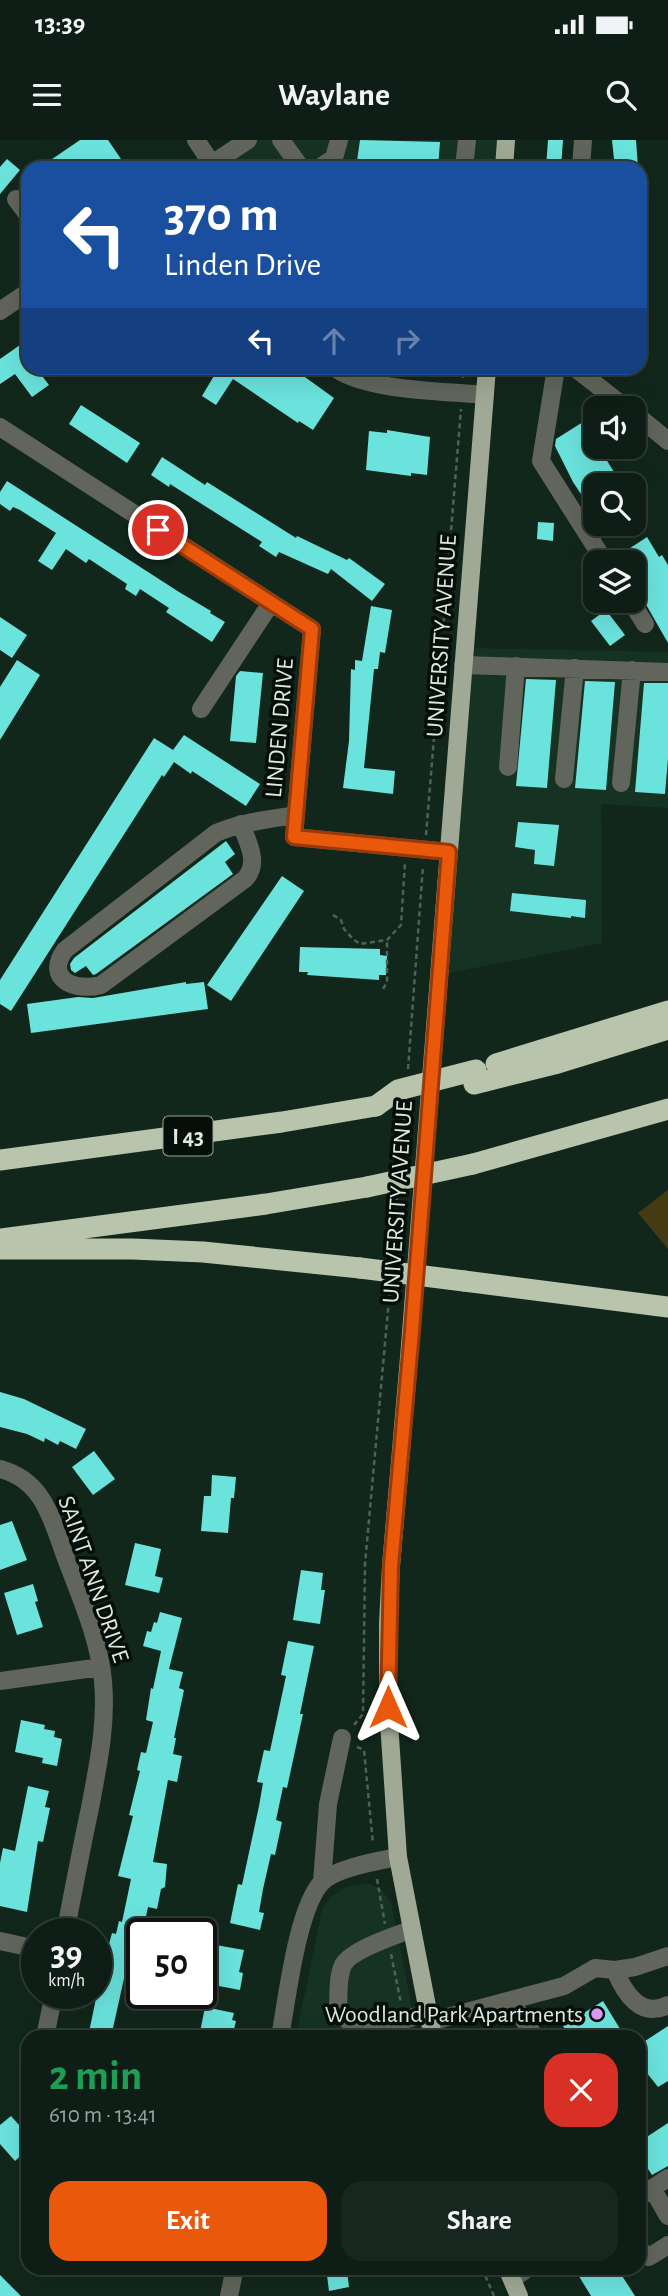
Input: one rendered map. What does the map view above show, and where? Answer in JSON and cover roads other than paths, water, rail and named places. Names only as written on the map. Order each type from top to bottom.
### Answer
[{"type":"highway","points":[[475,1077],[668,1011]]},
{"type":"highway","name":"I 43","points":[[0,1160],[242,1128],[376,1106],[475,1077],[558,1063],[668,1029]]},
{"type":"highway","points":[[0,1239],[265,1204],[367,1187],[473,1164],[668,1109]]},
{"type":"highway","points":[[0,1249],[202,1252],[360,1268],[668,1307]]},
{"type":"main road","points":[[504,161],[506,140]]},
{"type":"main road","name":"UNIVERSITY AVENUE","points":[[430,2024],[398,1857],[388,1707],[391,1566],[411,1344],[486,375]]},
{"type":"main road","points":[[509,2275],[519,2296]]},
{"type":"street","points":[[196,140],[206,161]]},
{"type":"street","points":[[216,161],[248,140]]},
{"type":"street","points":[[281,140],[295,161]]},
{"type":"street","points":[[330,161],[334,158],[339,140]]},
{"type":"street","points":[[465,161],[467,140]]},
{"type":"street","points":[[582,161],[583,140]]},
{"type":"street","points":[[16,200],[21,206]]},
{"type":"street","points":[[0,311],[21,297]]},
{"type":"street","points":[[348,375],[375,384],[485,395]]},
{"type":"street","points":[[555,375],[541,461],[597,550]]},
{"type":"street","points":[[584,375],[611,396]]},
{"type":"street","points":[[646,423],[666,437]]},
{"type":"street","name":"LINDEN DRIVE","points":[[0,427],[312,629],[294,837],[449,852]]},
{"type":"street","points":[[201,709],[271,603]]},
{"type":"street","points":[[638,613],[645,624]]},
{"type":"street","points":[[463,665],[668,672]]},
{"type":"street","points":[[508,767],[516,666]]},
{"type":"street","points":[[564,779],[575,668]]},
{"type":"street","points":[[621,783],[632,670]]},
{"type":"street","points":[[241,824],[253,860],[253,868],[245,879],[101,985],[78,988],[62,978],[57,968],[58,959],[65,950],[216,833],[241,824],[296,815]]},
{"type":"street","name":"SAINT ANN DRIVE","points":[[0,1469],[19,1475],[32,1486],[49,1508],[101,1667],[105,1708],[103,1741],[68,1918]]},
{"type":"street","points":[[0,1681],[101,1667]]},
{"type":"street","points":[[281,2030],[307,1907],[322,1882],[328,1804],[342,1738]]},
{"type":"street","points":[[322,1882],[352,1867],[398,1857]]},
{"type":"street","points":[[410,1930],[355,1954],[344,1963],[340,1976],[338,2009],[349,2022],[404,2020],[430,2024],[564,1986],[595,1968],[615,1970],[635,1967],[668,1956]]},
{"type":"street","points":[[0,1941],[21,1946]]},
{"type":"street","points":[[615,1970],[631,1999],[641,2006],[653,2010],[668,2006]]},
{"type":"street","points":[[511,2001],[530,2030]]},
{"type":"street","points":[[46,2030],[51,2009]]},
{"type":"street","points":[[646,2192],[668,2178]]},
{"type":"street","points":[[646,2194],[668,2216]]},
{"type":"street","points":[[646,2256],[668,2245]]},
{"type":"street","points":[[229,2296],[234,2275]]},
{"type":"place","name":"Woodland Park Apartments","points":[[597,2014]]}]
